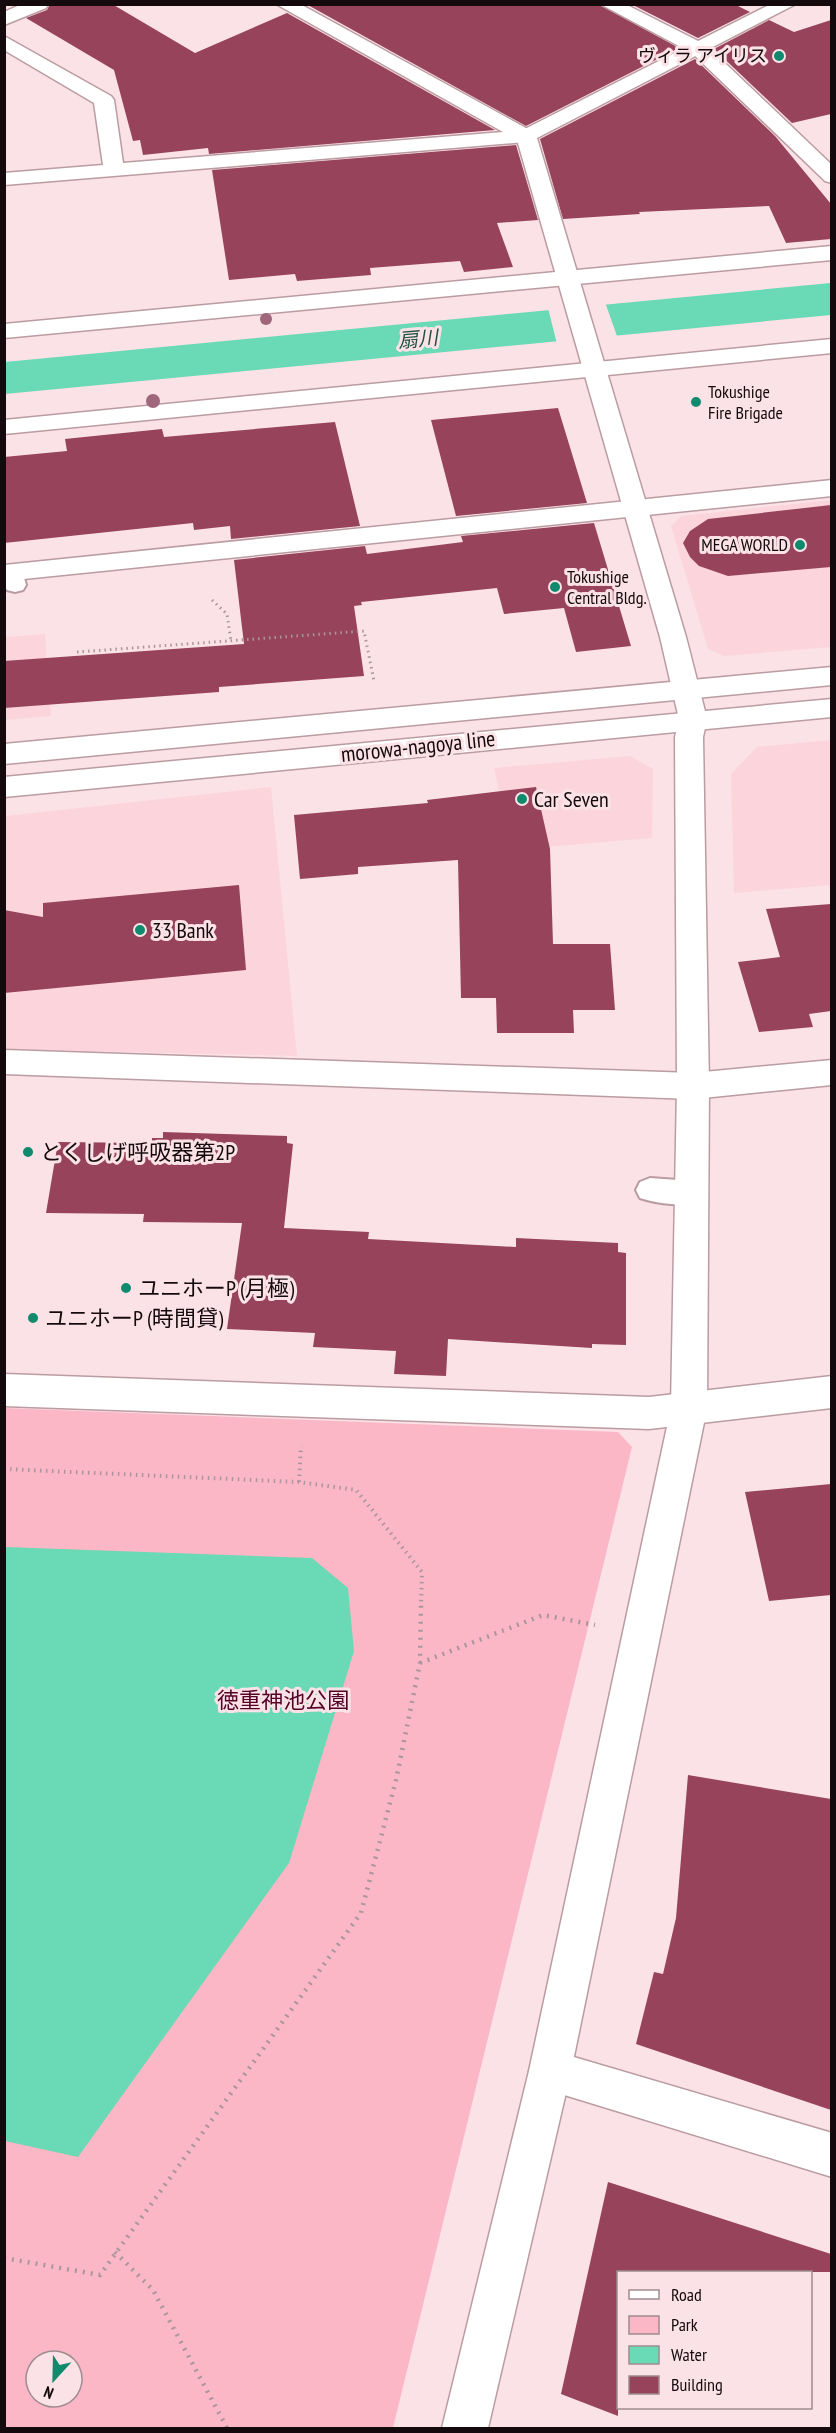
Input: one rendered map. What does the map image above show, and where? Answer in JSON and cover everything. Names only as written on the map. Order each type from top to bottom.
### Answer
[{"type":"street","points":[[4,19],[39,4]]},
{"type":"street","points":[[285,4],[526,136],[690,704],[693,1086],[689,1408],[550,2072],[465,2428]]},
{"type":"street","points":[[609,4],[699,49],[831,177]]},
{"type":"street","points":[[4,179],[526,136],[787,4]]},
{"type":"street","points":[[4,42],[104,100],[114,170]]},
{"type":"street","points":[[4,331],[831,253]]},
{"type":"street","points":[[4,427],[831,346]]},
{"type":"street","points":[[11,577],[831,488]]},
{"type":"street","name":"morowa-nagoya line","points":[[4,787],[690,704],[831,676]]},
{"type":"street","name":"morowa-nagoya line","points":[[4,754],[690,704],[831,708]]},
{"type":"street","points":[[4,1062],[693,1086],[831,1072]]},
{"type":"street","points":[[4,1390],[64,1382],[649,1413],[831,1392]]},
{"type":"street","points":[[550,2072],[831,2155]]},
{"type":"lane","points":[[650,1190],[692,1193]]},
{"type":"path","points":[[212,600],[227,614],[231,641]]},
{"type":"path","points":[[77,652],[364,631],[375,687]]},
{"type":"path","points":[[299,1482],[300,1466]]},
{"type":"path","points":[[4,1469],[299,1482],[356,1490],[422,1572],[420,1663],[396,1780],[361,1913],[99,2275],[4,2258]]},
{"type":"path","points":[[420,1663],[543,1615],[590,1623]]},
{"type":"path","points":[[115,2252],[153,2290],[227,2428]]},
{"type":"shaded area","points":[[831,500],[831,647],[724,656],[708,649],[671,526],[681,516]]},
{"type":"shaded area","points":[[45,634],[51,716],[5,720],[5,637]]},
{"type":"shaded area","points":[[831,740],[831,885],[734,893],[731,774],[757,747]]},
{"type":"shaded area","points":[[630,756],[653,769],[652,838],[512,850],[494,768]]},
{"type":"shaded area","points":[[271,787],[297,1056],[5,1049],[5,816]]},
{"type":"green space","name":"徳重神池公園","points":[[5,1408],[618,1432],[632,1447],[393,2428],[5,2428]]},
{"type":"water","name":"扇川","points":[[831,283],[831,315],[5,394],[5,362]]},
{"type":"water","points":[[5,1547],[312,1558],[348,1588],[354,1651],[289,1863],[78,2157],[5,2141]]},
{"type":"pier","points":[[605,302],[618,339],[557,344],[548,308]]},
{"type":"building","points":[[50,4],[112,4],[195,53],[287,13],[495,130],[209,154],[208,148],[143,155],[140,140],[133,141],[114,70],[26,18],[47,10]]},
{"type":"building","points":[[306,4],[598,4],[679,48],[526,126]]},
{"type":"building","points":[[631,4],[734,4],[750,12],[698,38]]},
{"type":"building","points":[[769,20],[794,32],[831,20],[831,114],[792,123],[714,49]]},
{"type":"building","points":[[695,59],[775,136],[831,204],[831,239],[786,243],[769,206],[639,212],[640,214],[563,219],[540,139]]},
{"type":"building","points":[[516,145],[538,220],[497,223],[513,267],[464,272],[460,261],[370,268],[371,275],[297,281],[295,274],[229,280],[212,170]]},
{"type":"building","points":[[558,408],[587,503],[456,516],[431,420]]},
{"type":"building","points":[[335,422],[360,526],[231,539],[230,526],[194,530],[193,523],[4,543],[4,457],[67,451],[65,439],[162,429],[164,437]]},
{"type":"building","points":[[831,505],[831,567],[728,576],[699,566],[690,557],[683,543],[690,531],[708,519]]},
{"type":"building","points":[[594,523],[631,646],[576,652],[564,608],[504,614],[497,588],[361,602],[362,605],[354,606],[364,676],[219,687],[219,692],[4,708],[4,661],[244,644],[234,560],[365,546],[367,554],[463,542],[461,536]]},
{"type":"building","points":[[536,787],[550,849],[553,944],[610,944],[615,1010],[573,1010],[574,1033],[497,1033],[496,998],[461,998],[458,860],[358,867],[358,874],[300,879],[294,815],[428,803],[427,800]]},
{"type":"building","points":[[239,885],[246,970],[4,993],[4,910],[43,917],[43,903]]},
{"type":"building","points":[[831,904],[831,1011],[809,1014],[813,1027],[759,1032],[738,962],[780,957],[766,909]]},
{"type":"building","points":[[163,1132],[287,1136],[287,1143],[293,1144],[284,1228],[369,1232],[368,1239],[516,1247],[516,1238],[618,1243],[618,1252],[626,1253],[626,1345],[592,1344],[592,1348],[448,1339],[446,1376],[394,1374],[396,1351],[313,1347],[315,1333],[227,1329],[242,1223],[143,1222],[144,1214],[46,1213],[58,1142],[152,1143],[152,1138],[163,1138]]},
{"type":"building","points":[[831,1484],[831,1595],[769,1601],[745,1492]]},
{"type":"building","points":[[688,1775],[831,1799],[831,2110],[636,2044],[654,1972],[663,1974],[676,1918]]},
{"type":"building","points":[[608,2182],[831,2254],[831,2272],[617,2271],[618,2416],[561,2394]]},
{"type":"place","name":"ヴィラ アイリス","points":[[779,56]]},
{"type":"place","name":"Tokushige Fire Brigade","points":[[696,402]]},
{"type":"place","name":"MEGA WORLD","points":[[800,545]]},
{"type":"place","name":"Tokushige Central Bldg.","points":[[555,587]]},
{"type":"place","name":"Car Seven","points":[[522,799]]},
{"type":"place","name":"33 Bank","points":[[140,930]]},
{"type":"place","name":"とくしげ呼吸器第2P","points":[[28,1152]]},
{"type":"place","name":"ユニホーP (月極)","points":[[126,1288]]},
{"type":"place","name":"ユニホーP (時間貸)","points":[[33,1318]]}]
